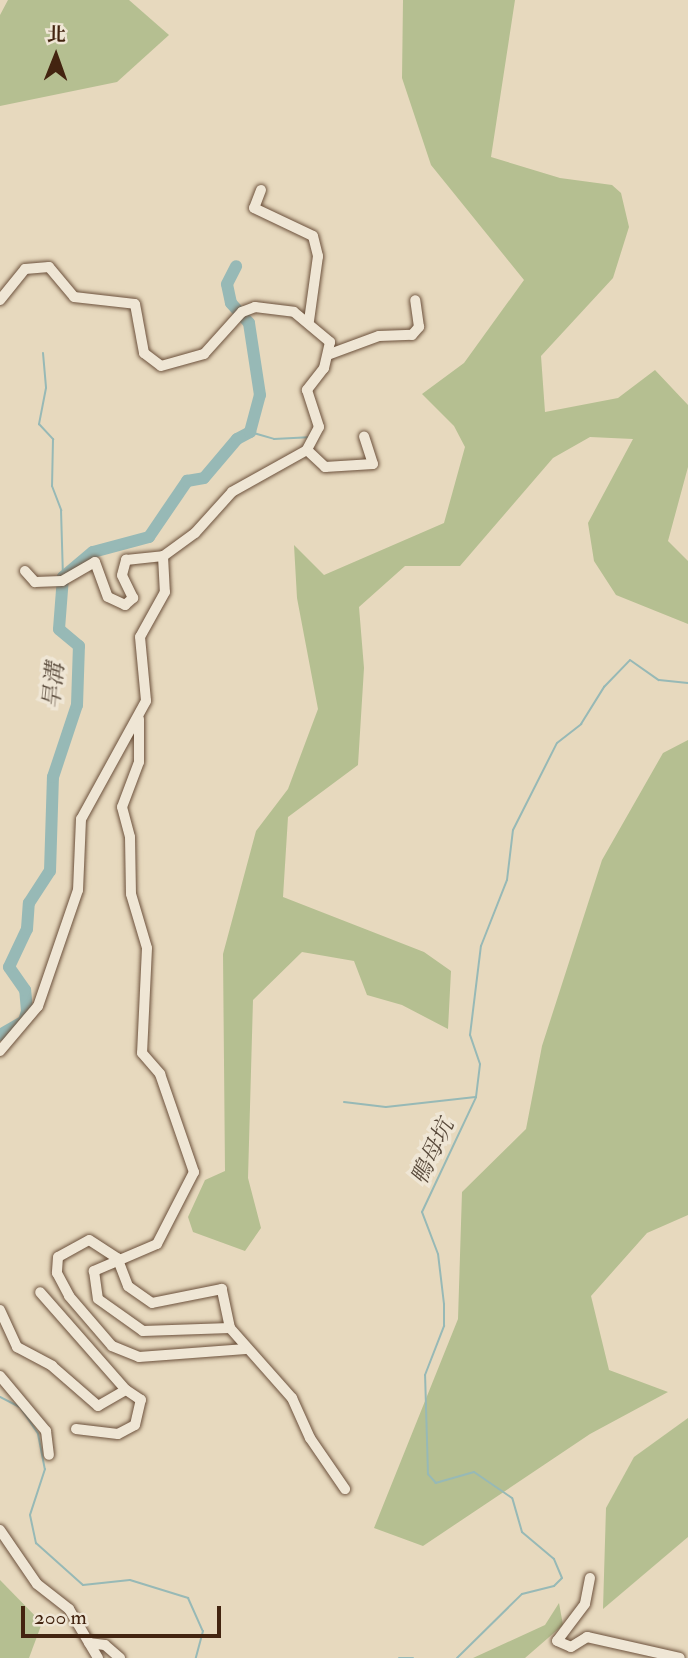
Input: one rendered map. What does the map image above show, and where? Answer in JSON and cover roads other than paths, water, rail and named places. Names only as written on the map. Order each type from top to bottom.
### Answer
[{"type":"street","points":[[261,190],[254,208],[313,236],[318,256],[309,321]]},
{"type":"street","points":[[0,300],[26,269],[49,267],[74,297],[135,304],[144,353],[161,366],[204,354],[242,312],[256,307],[294,312],[309,321],[330,342],[330,354],[307,390],[320,427],[307,450],[232,492],[195,533],[163,556],[126,560],[122,575],[133,598],[125,605],[108,597],[95,562],[62,581],[35,582],[25,571]]},
{"type":"street","points":[[330,354],[379,337],[412,335],[419,327],[415,300]]},
{"type":"street","points":[[307,450],[325,467],[373,464],[364,436]]},
{"type":"street","points":[[163,556],[165,592],[140,637],[146,679],[139,715],[139,762],[122,807],[130,837],[131,894],[147,948],[142,1053],[160,1073],[194,1172],[157,1244],[117,1258],[94,1271],[98,1299],[143,1331],[230,1328]]},
{"type":"street","points":[[0,1051],[38,1006],[78,890],[81,820],[139,715]]},
{"type":"street","points":[[246,1349],[139,1357],[112,1346],[69,1296],[57,1264],[58,1257],[89,1240],[117,1258],[128,1286],[152,1303],[222,1289],[230,1328],[292,1398],[310,1438],[345,1489]]},
{"type":"street","points":[[40,1292],[126,1390],[141,1400],[135,1425],[118,1434],[76,1429]]},
{"type":"street","points":[[0,1310],[17,1347],[52,1366],[98,1406],[126,1390]]},
{"type":"street","points":[[0,1376],[47,1431],[49,1455]]},
{"type":"street","points":[[0,1530],[37,1584],[69,1609],[98,1658]]},
{"type":"street","points":[[590,1578],[585,1604],[557,1641],[571,1647],[587,1637],[680,1658]]},
{"type":"street","points":[[89,1643],[105,1645],[120,1658]]},
{"type":"waterway","name":"旱溝","points":[[0,1035],[24,1021],[27,1011],[25,990],[9,967],[27,929],[29,903],[50,871],[53,777],[77,705],[79,646],[59,629],[63,577],[93,552],[149,537],[187,481],[204,478],[237,439],[250,432],[260,395],[249,323],[231,303],[227,284],[236,266]]},
{"type":"waterway","points":[[43,353],[46,388],[39,424],[53,439],[52,486],[61,510],[63,577]]},
{"type":"waterway","points":[[250,432],[274,439],[308,437]]},
{"type":"waterway","name":"鴨母坑","points":[[457,1658],[522,1594],[554,1586],[562,1578],[554,1559],[522,1532],[512,1498],[474,1472],[436,1483],[428,1474],[425,1375],[444,1326],[444,1304],[438,1254],[422,1212],[476,1097],[480,1064],[470,1035],[481,946],[507,880],[513,830],[557,743],[581,724],[604,687],[630,660],[659,680],[688,683]]},
{"type":"waterway","points":[[344,1102],[386,1107],[475,1097]]},
{"type":"waterway","points":[[0,1397],[20,1407],[38,1434],[45,1469],[30,1515],[36,1543],[83,1585],[130,1580],[188,1598],[203,1631],[196,1658]]},
{"type":"waterway","name":"鴨母坑","points":[[399,1658],[413,1658]]}]
